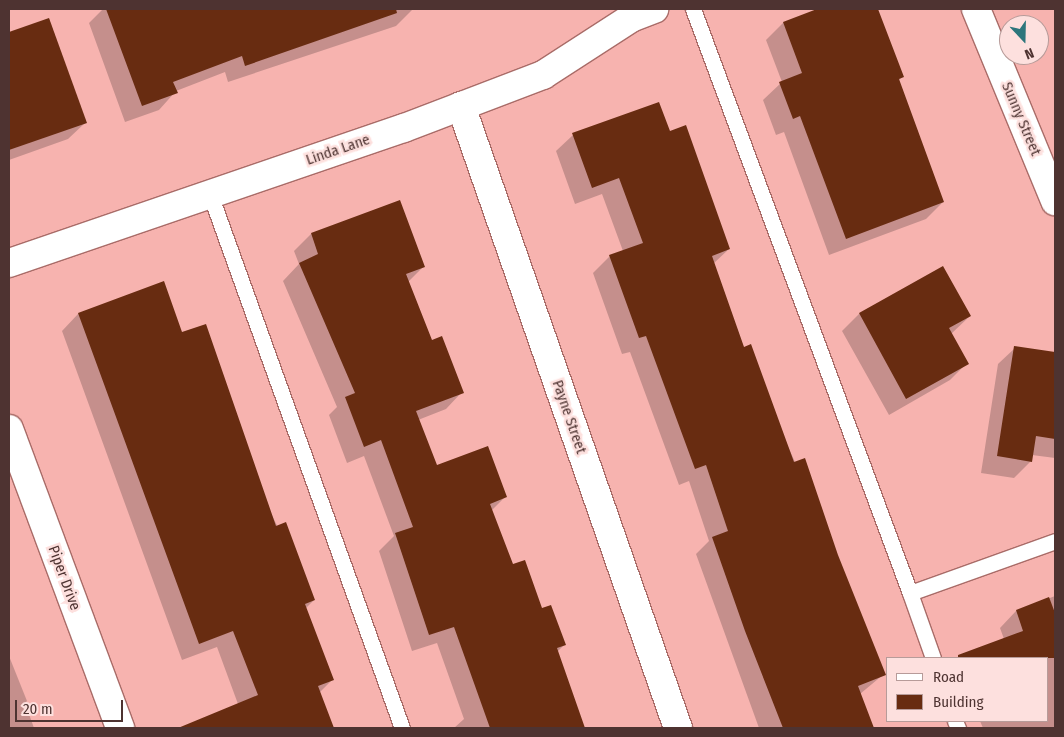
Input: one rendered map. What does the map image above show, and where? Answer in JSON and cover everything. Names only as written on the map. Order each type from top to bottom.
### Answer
[{"type":"street","name":"Linda Lane","points":[[9,262],[210,194],[544,75],[631,18],[654,9]]},
{"type":"street","name":"Sunny Street","points":[[976,9],[1055,201]]},
{"type":"street","name":"Payne Street","points":[[461,106],[678,728]]},
{"type":"street","name":"Piper Drive","points":[[9,429],[120,728]]},
{"type":"lane","points":[[693,9],[933,657]]},
{"type":"lane","points":[[210,194],[402,728]]},
{"type":"lane","points":[[910,593],[1055,541]]},
{"type":"building","points":[[106,9],[396,9],[397,13],[245,66],[242,56],[173,82],[178,93],[142,106]]},
{"type":"building","points":[[817,9],[878,9],[904,77],[899,79],[944,202],[846,239],[800,116],[793,119],[779,82],[802,73],[783,22]]},
{"type":"building","points":[[49,18],[87,123],[9,150],[9,32]]},
{"type":"building","points":[[659,102],[670,131],[686,125],[730,249],[712,256],[744,347],[751,344],[794,462],[805,458],[838,555],[886,675],[858,686],[874,728],[783,728],[745,631],[712,537],[728,531],[706,465],[695,469],[646,336],[639,338],[609,255],[643,243],[619,178],[592,188],[572,133]]},
{"type":"building","points":[[400,200],[425,267],[406,274],[432,340],[442,336],[464,393],[416,411],[437,465],[488,446],[507,497],[490,504],[513,564],[525,560],[542,608],[551,605],[566,645],[557,648],[585,728],[490,728],[454,627],[429,635],[395,533],[413,527],[381,440],[364,447],[345,397],[355,393],[299,263],[318,254],[311,233]]},
{"type":"building","points":[[943,266],[971,316],[949,328],[969,364],[906,399],[859,313]]},
{"type":"building","points":[[164,281],[182,332],[206,324],[276,526],[286,522],[315,600],[305,604],[334,680],[318,686],[334,728],[178,728],[258,695],[233,631],[199,644],[78,313]]},
{"type":"building","points":[[1014,346],[1055,352],[1055,439],[1036,436],[1032,462],[997,456]]},
{"type":"building","points":[[1049,597],[1055,613],[1055,658],[958,657],[958,655],[1023,631],[1016,610]]}]
